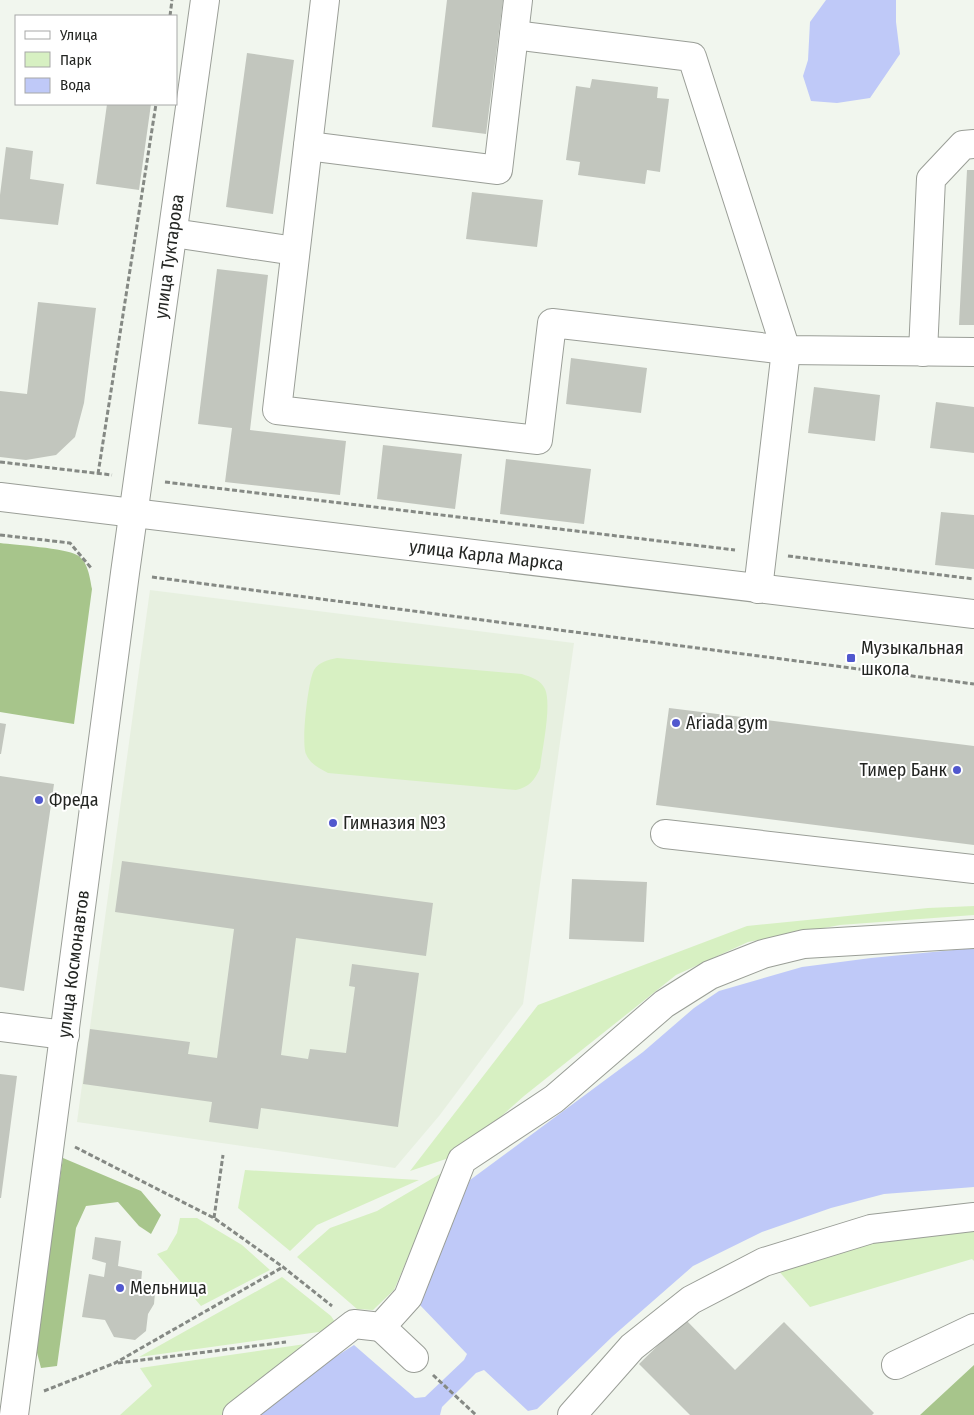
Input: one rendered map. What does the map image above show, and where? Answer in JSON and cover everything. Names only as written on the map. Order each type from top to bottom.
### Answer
[{"type":"street","name":"улица Туктарова","points":[[134,514],[205,0]]},
{"type":"street","points":[[325,0],[277,410],[538,440],[552,323],[786,350],[974,352]]},
{"type":"street","points":[[308,146],[498,170],[518,0]]},
{"type":"street","points":[[514,35],[692,57],[786,350],[758,588]]},
{"type":"street","points":[[923,352],[931,179],[963,145],[974,144]]},
{"type":"street","points":[[173,233],[296,251]]},
{"type":"street","name":"улица Карла Маркса","points":[[0,498],[974,614]]},
{"type":"street","name":"улица Космонавтов","points":[[15,1409],[134,514]]},
{"type":"street","points":[[665,834],[974,870]]},
{"type":"street","points":[[237,1415],[408,1297],[462,1160],[554,1098],[664,1004],[710,975],[763,954],[804,944],[974,934]]},
{"type":"street","points":[[0,1028],[65,1035]]},
{"type":"street","points":[[572,1415],[632,1347],[690,1300],[764,1262],[871,1229],[974,1217]]},
{"type":"street","points":[[368,1326],[414,1358]]},
{"type":"street","points":[[896,1366],[974,1328]]},
{"type":"path","points":[[170,15],[172,0]]},
{"type":"path","points":[[98,474],[156,105]]},
{"type":"path","points":[[0,462],[974,579]]},
{"type":"path","points":[[0,535],[70,544],[92,569]]},
{"type":"path","points":[[126,574],[974,684]]},
{"type":"path","points":[[51,1135],[214,1218],[368,1326]]},
{"type":"path","points":[[214,1218],[223,1155]]},
{"type":"path","points":[[15,1409],[115,1363],[283,1267]]},
{"type":"path","points":[[115,1363],[292,1341]]},
{"type":"path","points":[[414,1358],[476,1415]]},
{"type":"shaded area","name":"Гимназия №3","points":[[150,590],[574,643],[523,1004],[439,1116],[395,1168],[77,1122]]},
{"type":"green space","points":[[0,543],[71,553],[81,558],[86,565],[92,589],[74,724],[0,712]]},
{"type":"green space","points":[[337,658],[522,674],[535,679],[541,683],[547,696],[546,728],[540,768],[536,776],[528,785],[516,790],[328,773],[321,769],[306,754],[304,738],[308,699],[312,676],[316,667],[321,663]]},
{"type":"green space","points":[[974,906],[974,915],[840,925],[748,942],[676,975],[524,1096],[458,1155],[410,1171],[538,1005],[747,926],[928,908]]},
{"type":"green space","points":[[63,1158],[141,1191],[161,1215],[151,1234],[139,1226],[118,1202],[86,1206],[76,1228],[57,1366],[41,1368],[35,1345]]},
{"type":"green space","points":[[245,1170],[419,1180],[317,1225],[290,1251],[238,1208]]},
{"type":"green space","points":[[445,1171],[394,1290],[373,1310],[357,1309],[297,1257],[330,1228],[377,1211]]},
{"type":"green space","points":[[180,1218],[197,1218],[242,1245],[270,1270],[201,1306],[157,1254],[167,1250],[177,1233]]},
{"type":"green space","points":[[974,1226],[974,1261],[972,1259],[810,1307],[777,1269],[872,1237]]},
{"type":"green space","points":[[282,1277],[331,1316],[335,1322],[326,1331],[139,1357]]},
{"type":"green space","points":[[319,1342],[224,1415],[120,1415],[152,1386],[140,1368]]},
{"type":"green space","points":[[974,1365],[974,1415],[920,1415]]},
{"type":"water","points":[[826,0],[896,0],[896,22],[900,54],[870,98],[837,103],[811,101],[803,76],[808,60],[810,22]]},
{"type":"water","points":[[974,948],[974,1187],[884,1194],[831,1208],[762,1232],[693,1266],[613,1336],[537,1409],[528,1411],[484,1370],[476,1373],[442,1407],[440,1415],[255,1415],[310,1373],[354,1345],[415,1398],[425,1397],[464,1360],[467,1354],[418,1303],[470,1180],[643,1052],[694,1008],[719,991],[802,967]]},
{"type":"building","points":[[447,0],[503,0],[486,134],[432,127]]},
{"type":"building","points":[[247,53],[294,60],[273,214],[226,207]]},
{"type":"building","points":[[592,79],[658,87],[657,98],[669,99],[660,172],[647,170],[645,184],[578,175],[580,162],[566,160],[576,86],[590,88]]},
{"type":"building","points":[[107,105],[151,105],[139,190],[96,184]]},
{"type":"building","points":[[6,147],[33,151],[30,179],[64,184],[58,225],[0,219],[0,195]]},
{"type":"building","points":[[967,170],[974,170],[974,325],[959,325]]},
{"type":"building","points":[[472,192],[543,200],[537,247],[466,239]]},
{"type":"building","points":[[217,269],[268,275],[250,430],[346,441],[340,495],[225,482],[232,428],[198,424]]},
{"type":"building","points":[[38,302],[96,308],[84,403],[75,437],[56,455],[26,460],[0,457],[0,391],[27,394]]},
{"type":"building","points":[[571,358],[647,368],[641,413],[566,404]]},
{"type":"building","points":[[814,387],[880,395],[875,441],[808,433]]},
{"type":"building","points":[[936,402],[974,407],[974,453],[930,448]]},
{"type":"building","points":[[383,445],[462,454],[455,509],[377,499]]},
{"type":"building","points":[[506,459],[591,469],[584,524],[500,514]]},
{"type":"building","points":[[941,512],[974,515],[974,569],[935,565]]},
{"type":"building","points":[[669,708],[974,746],[974,845],[656,805]]},
{"type":"building","points":[[0,723],[6,724],[1,754],[0,754]]},
{"type":"building","points":[[0,776],[54,784],[24,991],[0,987]]},
{"type":"building","points":[[122,861],[433,903],[426,956],[296,938],[281,1055],[308,1059],[310,1049],[346,1053],[355,987],[349,986],[352,964],[419,973],[398,1127],[261,1108],[258,1129],[209,1122],[212,1102],[83,1084],[90,1029],[190,1042],[188,1054],[217,1058],[234,929],[115,912]]},
{"type":"building","points":[[572,879],[647,882],[644,942],[569,939]]},
{"type":"building","points":[[0,1074],[17,1076],[1,1198],[0,1198]]},
{"type":"building","name":"Мельница","points":[[95,1237],[121,1241],[118,1266],[142,1271],[141,1283],[149,1283],[155,1293],[154,1304],[148,1314],[146,1331],[135,1340],[114,1337],[105,1320],[82,1317],[89,1274],[104,1277],[106,1263],[92,1259]]},
{"type":"building","points":[[685,1319],[735,1370],[784,1322],[874,1413],[872,1415],[690,1415],[639,1364]]},
{"type":"place","name":"Музыкальная школа","points":[[851,658]]},
{"type":"place","name":"Ariada gym","points":[[676,723]]},
{"type":"place","name":"Тимер Банк","points":[[957,770]]},
{"type":"place","name":"Фреда","points":[[39,800]]},
{"type":"place","name":"Гимназия №3","points":[[333,823]]},
{"type":"place","name":"Мельница","points":[[120,1288]]}]
